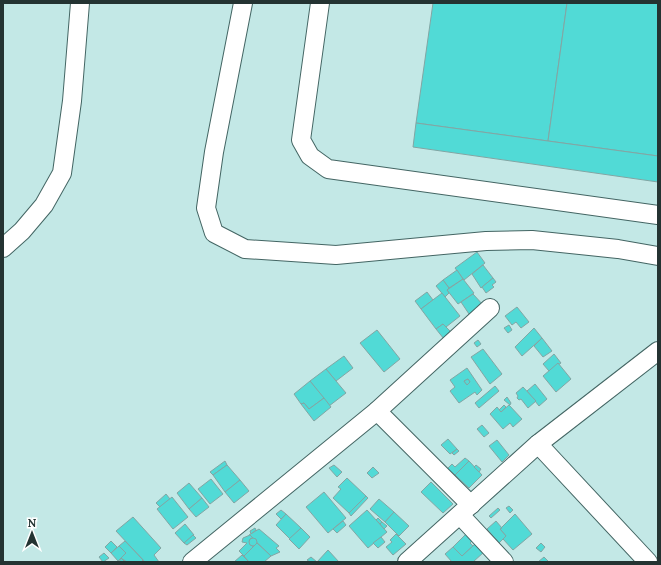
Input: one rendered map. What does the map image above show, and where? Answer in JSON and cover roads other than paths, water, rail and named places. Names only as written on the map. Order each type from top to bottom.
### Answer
[{"type":"street","points":[[3,248],[22,231],[44,204],[62,173],[72,101],[80,3]]},
{"type":"street","points":[[243,3],[214,152],[206,208],[214,233],[245,249],[336,255],[486,241],[532,240],[618,249],[658,256]]},
{"type":"street","points":[[320,3],[301,140],[310,156],[328,169],[658,215]]},
{"type":"street","points":[[192,562],[377,411],[490,308]]},
{"type":"street","points":[[407,562],[538,444],[658,351]]},
{"type":"street","points":[[377,411],[466,510],[504,562]]},
{"type":"street","points":[[538,444],[648,562]]}]
